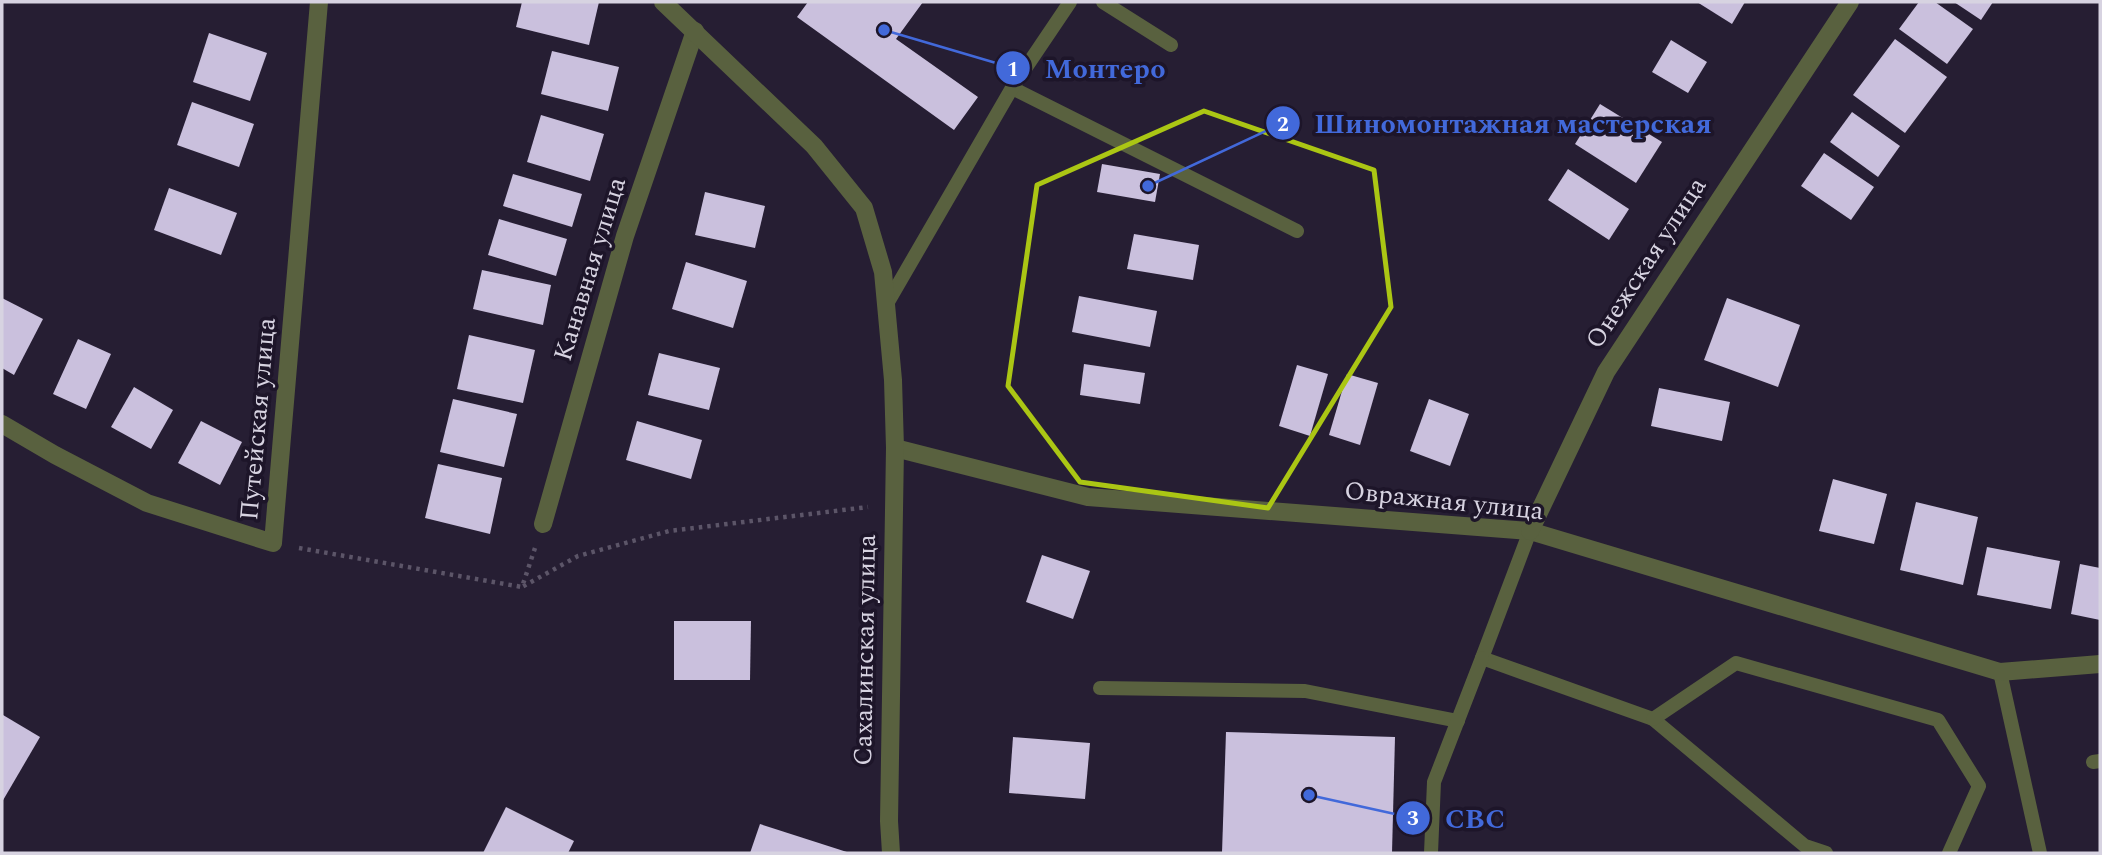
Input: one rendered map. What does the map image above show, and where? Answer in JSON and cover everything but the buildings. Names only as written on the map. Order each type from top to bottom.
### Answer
[{"type":"street","name":"Путейская улица","points":[[2,424],[147,503],[273,543],[319,2]]},
{"type":"street","name":"Сахалинская улица","points":[[663,2],[814,146],[864,208],[883,272],[888,302],[895,448],[889,821],[891,853]]},
{"type":"street","name":"Онежская улица","points":[[1530,531],[1606,372],[1850,2]]},
{"type":"street","name":"Канавная улица","points":[[543,524],[625,236],[695,31]]},
{"type":"street","name":"Овражная улица","points":[[895,448],[1088,497],[1530,531],[2000,672],[2100,664]]},
{"type":"lane","points":[[888,302],[1012,88],[1070,2]]},
{"type":"lane","points":[[1103,2],[1123,7],[1171,45]]},
{"type":"lane","points":[[1012,88],[1297,231]]},
{"type":"lane","points":[[1431,853],[1434,782],[1530,531]]},
{"type":"lane","points":[[1482,658],[1653,719],[1805,846],[1826,853]]},
{"type":"lane","points":[[1653,719],[1736,663],[1938,720],[1979,786],[1949,853]]},
{"type":"lane","points":[[2000,672],[2040,853]]},
{"type":"lane","points":[[1100,688],[1305,691],[1458,721]]},
{"type":"path","points":[[273,543],[522,587],[578,556],[669,530],[893,504]]},
{"type":"path","points":[[522,587],[543,524]]},
{"type":"highlighted area","points":[[1204,111],[1374,170],[1391,307],[1268,508],[1080,482],[1008,386],[1037,185]]},
{"type":"place","name":"Монтеро","points":[[884,30]]},
{"type":"place","name":"Шиномонтажная мастерская","points":[[1148,186]]},
{"type":"place","name":"СВС","points":[[1309,795]]}]
